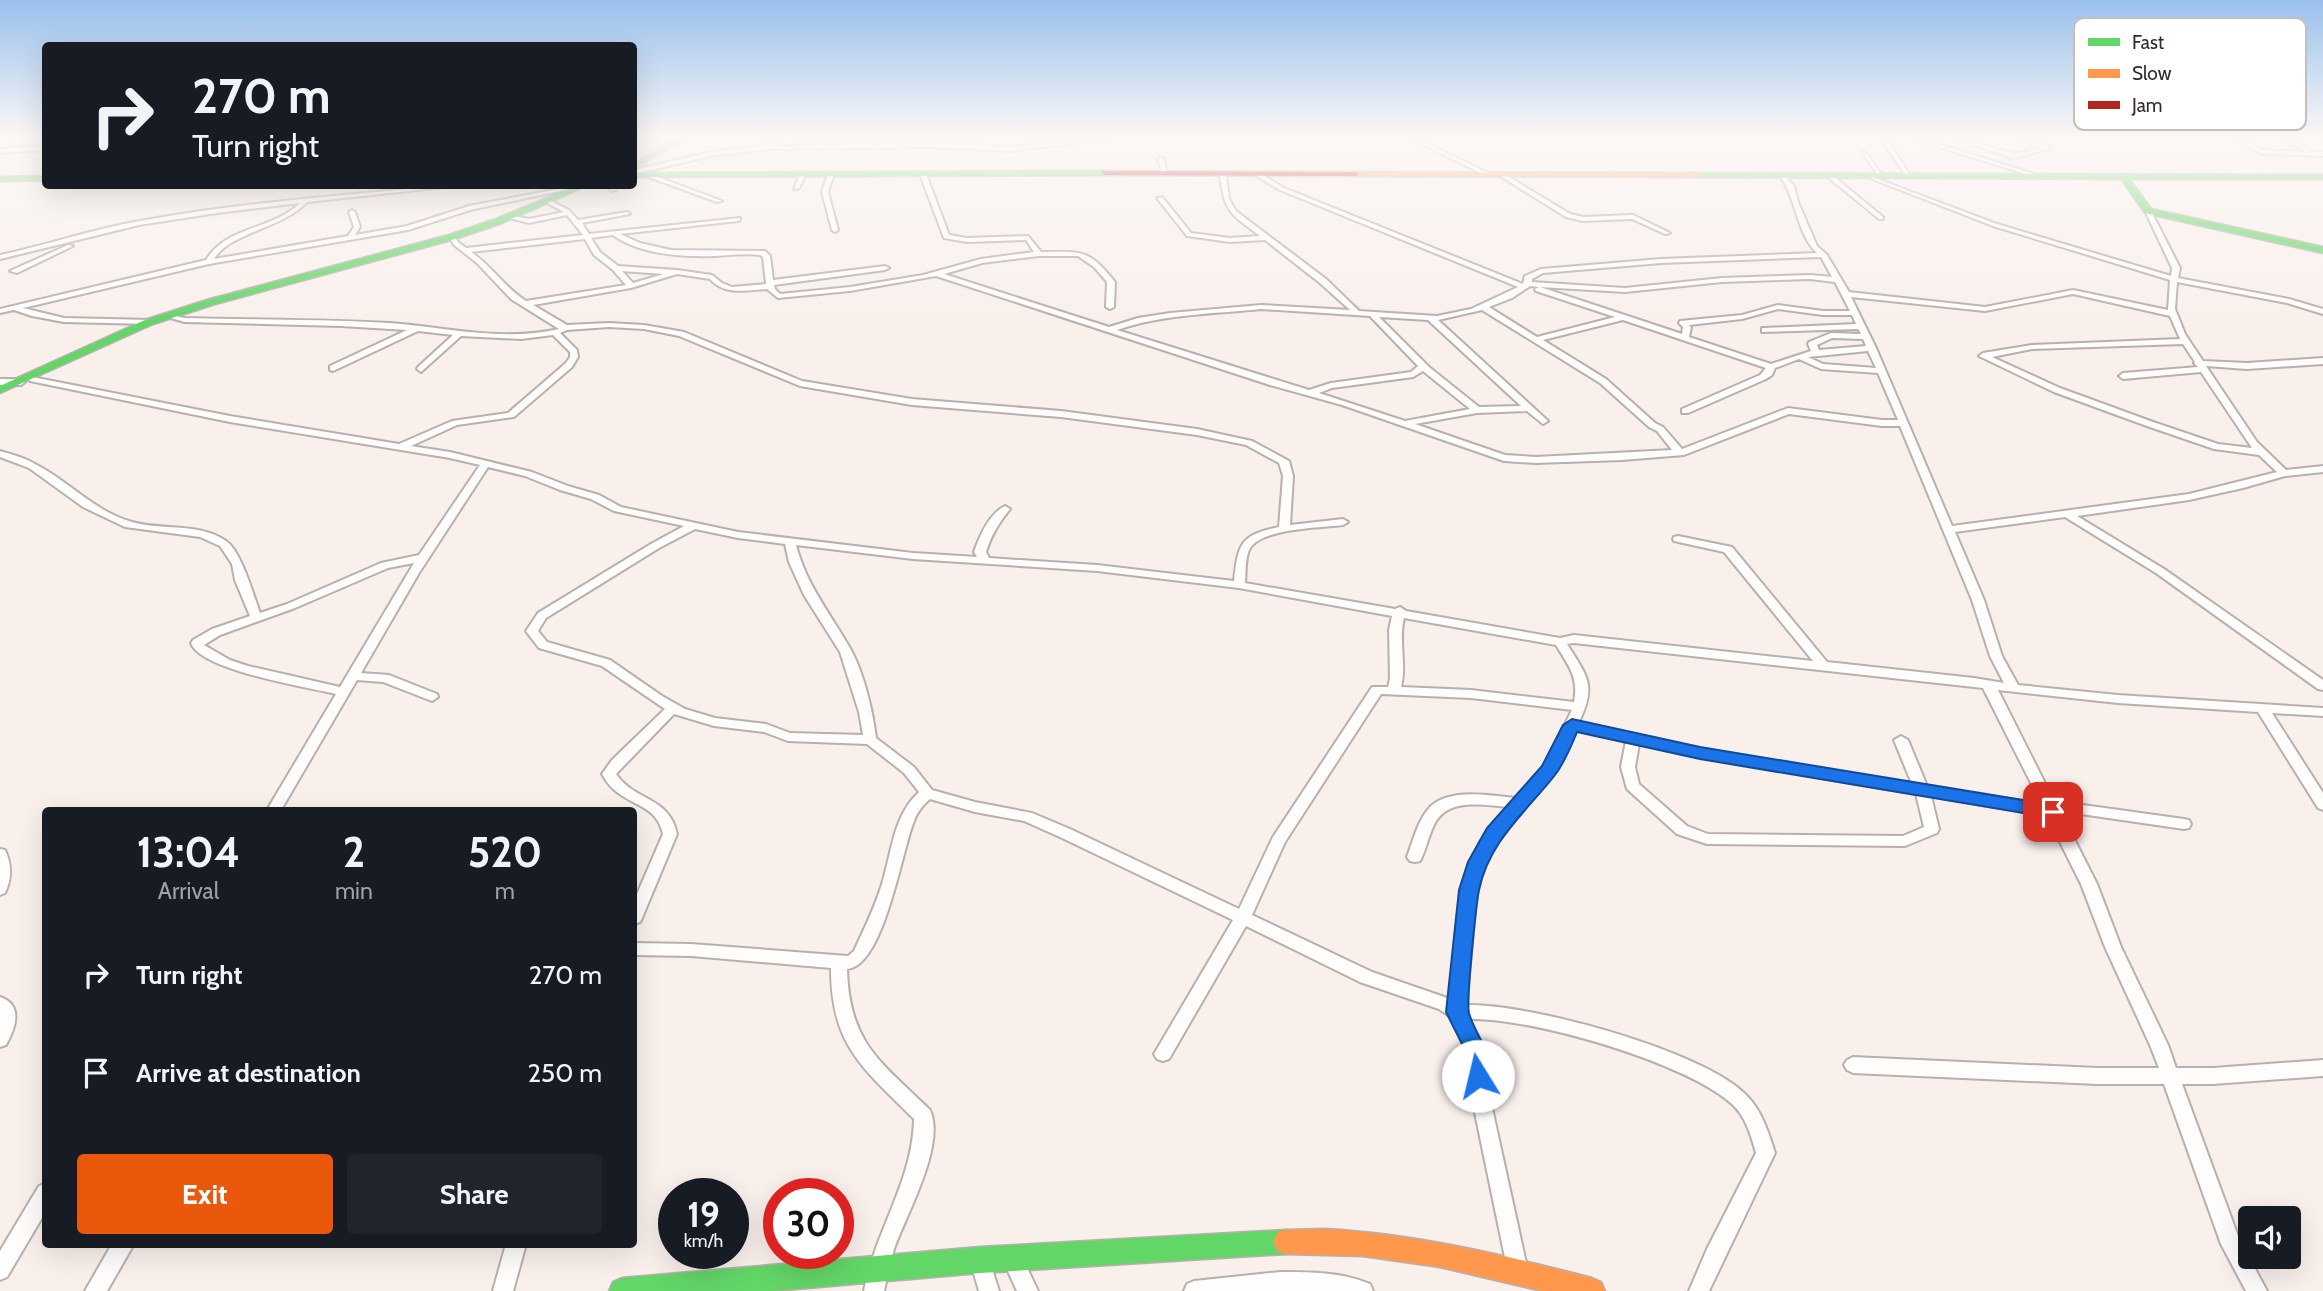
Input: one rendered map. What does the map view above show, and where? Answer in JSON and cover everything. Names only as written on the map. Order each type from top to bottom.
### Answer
[{"type":"main road","points":[[0,390],[149,322],[452,237],[551,199]]},
{"type":"main road","points":[[2140,199],[2148,211],[2323,250]]},
{"type":"main road","points":[[622,1291],[673,1289],[980,1260],[1317,1240],[1390,1246],[1518,1272],[1592,1291]]},
{"type":"street","points":[[0,257],[138,223],[324,199]]},
{"type":"street","points":[[0,311],[209,262],[408,228],[469,208],[514,199]]},
{"type":"street","points":[[714,199],[719,201]]},
{"type":"street","points":[[827,199],[835,230]]},
{"type":"street","points":[[932,199],[946,237],[967,240],[1028,238],[1039,254]]},
{"type":"street","points":[[1161,199],[1189,235],[1230,240],[1265,238]]},
{"type":"street","points":[[1226,199],[1233,212],[1323,281],[1356,312]]},
{"type":"street","points":[[1307,199],[1527,285],[1771,367],[1816,352],[1872,348]]},
{"type":"street","points":[[1538,199],[1568,216],[1583,219],[1633,217],[1667,233]]},
{"type":"street","points":[[1794,199],[1814,247],[1823,255],[1838,280],[1872,348],[1978,600],[1996,656],[2013,689]]},
{"type":"street","points":[[1858,199],[1881,218]]},
{"type":"street","points":[[1928,199],[2032,237],[2174,279],[2289,302],[2323,312]]},
{"type":"street","points":[[209,262],[221,247],[247,233],[286,218],[305,201]]},
{"type":"street","points":[[547,201],[569,212],[605,261],[616,268],[631,286]]},
{"type":"street","points":[[1911,202],[1943,206]]},
{"type":"street","points":[[2148,211],[2176,268],[2173,314],[2185,341],[2261,452],[2284,473]]},
{"type":"street","points":[[351,236],[358,227],[352,212]]},
{"type":"street","points":[[508,217],[529,221],[569,212]]},
{"type":"street","points":[[578,222],[627,214]]},
{"type":"street","points":[[466,250],[738,219]]},
{"type":"street","points":[[616,235],[630,243],[661,251],[762,253],[766,256],[770,285],[775,295],[784,296],[850,289],[937,274],[943,270],[981,261],[1039,254],[1074,254],[1086,257],[1111,282],[1111,307]]},
{"type":"street","points":[[398,448],[455,423],[504,417],[519,409],[574,357],[574,352],[560,330],[523,304],[466,250],[456,244],[452,237]]},
{"type":"street","points":[[14,271],[65,250],[73,240]]},
{"type":"street","points":[[1527,285],[1528,278],[1541,271],[1661,261],[1823,255]]},
{"type":"street","points":[[616,268],[712,277],[719,285],[731,289],[885,268]]},
{"type":"street","points":[[523,304],[631,286],[677,272]]},
{"type":"street","points":[[937,274],[1405,423],[1504,458],[1536,460],[1679,452],[1788,411],[1882,423],[1903,423]]},
{"type":"street","points":[[1109,330],[1138,320],[1221,309],[1278,307],[1430,318],[1457,316],[1483,307],[1527,285],[1625,290],[1722,280],[1810,277],[1838,280]]},
{"type":"street","points":[[1846,294],[1984,309],[2073,292],[2173,314]]},
{"type":"street","points":[[1483,307],[1603,381],[1660,429],[1679,452]]},
{"type":"street","points":[[1647,326],[1742,317],[1778,307],[1823,313],[1854,313]]},
{"type":"street","points":[[16,308],[36,315],[74,321],[149,322]]},
{"type":"street","points":[[1371,314],[1423,367],[1477,410]]},
{"type":"street","points":[[167,316],[185,320],[290,321],[489,336],[609,325],[681,334],[800,383],[856,394],[912,402],[1060,414],[1197,432],[1249,443],[1284,461],[1288,476],[1284,530]]},
{"type":"street","points":[[1430,318],[1543,421]]},
{"type":"street","points":[[1535,340],[1623,318]]},
{"type":"street","points":[[1683,323],[1687,327],[1686,335]]},
{"type":"street","points":[[1765,330],[1861,326]]},
{"type":"street","points":[[333,368],[416,329]]},
{"type":"street","points":[[421,369],[458,335]]},
{"type":"street","points":[[1816,352],[1812,344],[1824,336],[1867,337]]},
{"type":"street","points":[[2185,341],[2032,347],[1993,352],[1983,356],[2057,390],[2150,424],[2217,447],[2261,452]]},
{"type":"street","points":[[1801,357],[1821,366],[1881,371]]},
{"type":"street","points":[[2123,376],[2201,366],[2247,366],[2323,360]]},
{"type":"street","points":[[1310,393],[1331,386],[1413,374],[1423,367]]},
{"type":"street","points":[[1685,411],[1763,377],[1769,373],[1771,367]]},
{"type":"street","points":[[0,382],[26,380],[485,464],[528,474],[595,497],[618,509],[790,542],[913,556],[1097,568],[1238,585],[1400,611],[1560,642],[1566,639],[1595,640],[2013,689],[2323,712]]},
{"type":"street","points":[[1405,423],[1477,410],[1529,408]]},
{"type":"street","points":[[0,454],[32,466],[87,505],[130,525],[202,534],[224,544],[238,564],[257,619]]},
{"type":"street","points":[[276,807],[423,558],[485,464]]},
{"type":"street","points":[[1948,530],[2189,497],[2284,473],[2323,469]]},
{"type":"street","points":[[985,561],[980,552],[984,537],[1005,509]]},
{"type":"street","points":[[2067,514],[2161,571],[2323,686]]},
{"type":"street","points":[[1238,585],[1247,543],[1265,531],[1343,522]]},
{"type":"street","points":[[695,525],[655,545],[561,603],[542,616],[532,631],[543,645],[606,663],[673,708],[714,722],[766,728],[789,737],[870,740],[902,764],[927,793],[975,807],[1027,817],[1366,976],[1445,1004],[1457,1012],[1473,1044],[1483,1108],[1518,1272]]},
{"type":"street","points":[[1678,539],[1728,549],[1823,665]]},
{"type":"street","points":[[790,542],[795,562],[810,594],[846,652],[866,712],[870,740]]},
{"type":"street","points":[[344,692],[244,669],[226,663],[198,647],[201,639],[216,632],[257,619],[385,565],[423,558]]},
{"type":"street","points":[[1394,689],[1399,667],[1394,622],[1400,611]]},
{"type":"street","points":[[1457,1012],[1469,890],[1478,862],[1493,832],[1550,769],[1580,707],[1583,691],[1581,677],[1560,642]]},
{"type":"street","points":[[353,676],[385,678],[432,697]]},
{"type":"street","points":[[1989,685],[2089,884],[2113,947],[2171,1076],[2231,1244],[2257,1291]]},
{"type":"street","points":[[1163,1054],[1243,917],[1278,841],[1377,690],[1471,694],[1580,707]]},
{"type":"street","points":[[637,911],[670,834],[670,823],[662,813],[617,787],[609,774],[673,708]]},
{"type":"street","points":[[2263,709],[2323,805]]},
{"type":"street","points":[[1572,725],[1633,740],[1922,792],[2183,824]]},
{"type":"street","points":[[1633,740],[1628,767],[1632,786],[1682,830],[1707,839],[1905,841],[1932,829],[1922,792],[1901,740]]},
{"type":"street","points":[[637,950],[691,950],[851,963],[860,955],[891,882],[909,814],[917,800],[927,793]]},
{"type":"street","points":[[1415,857],[1426,827],[1436,810],[1444,804],[1485,800],[1517,803]]},
{"type":"street","points":[[0,854],[4,871],[0,889]]},
{"type":"street","points":[[839,963],[840,1006],[847,1029],[873,1069],[923,1115],[925,1132],[913,1186],[877,1269],[874,1291]]},
{"type":"street","points":[[0,1003],[8,1014],[7,1028],[0,1041]]},
{"type":"street","points":[[1457,1012],[1495,1012],[1543,1021],[1617,1043],[1711,1079],[1740,1099],[1759,1129],[1766,1153],[1751,1188],[1712,1259],[1699,1291]]},
{"type":"street","points":[[1853,1065],[2096,1076],[2213,1076],[2323,1068]]},
{"type":"street","points":[[0,1270],[42,1199]]},
{"type":"street","points":[[95,1291],[122,1248]]},
{"type":"street","points":[[503,1291],[515,1248]]},
{"type":"street","points":[[1012,1258],[1028,1291]]},
{"type":"street","points":[[980,1260],[989,1291]]},
{"type":"street","points":[[1194,1291],[1267,1283],[1347,1285],[1363,1291]]},
{"type":"traffic: fast","points":[[0,390],[149,322],[211,302],[452,237],[551,199]]},
{"type":"traffic: fast","points":[[2140,199],[2148,211],[2323,250]]},
{"type":"traffic: fast","points":[[622,1291],[980,1260],[1286,1242]]},
{"type":"traffic: slow","points":[[1286,1242],[1363,1243],[1440,1254],[1592,1291]]},
{"type":"route","points":[[1478,1076],[1473,1044],[1457,1012],[1469,890],[1478,862],[1493,832],[1550,769],[1572,725],[1700,753],[2053,812]]}]
